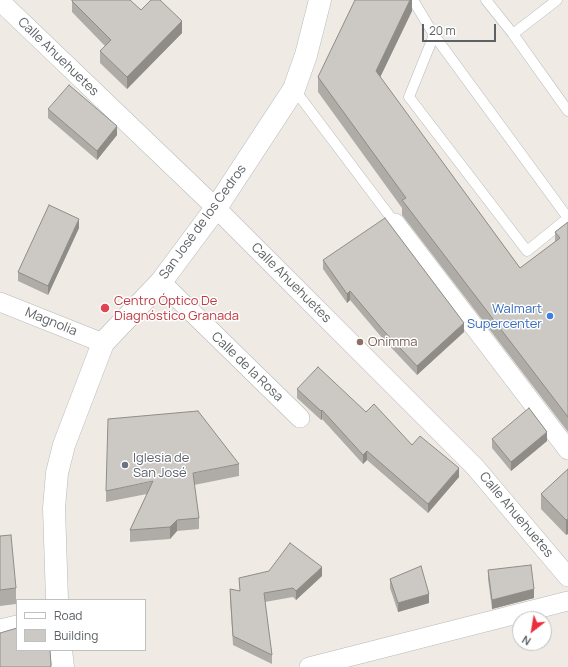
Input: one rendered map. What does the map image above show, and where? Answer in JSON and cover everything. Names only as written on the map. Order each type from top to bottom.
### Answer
[{"type":"street","name":"San José de los Cedros","points":[[57,599],[54,508],[57,473],[64,445],[103,343],[161,282],[216,208],[294,89],[306,55],[320,0]]},
{"type":"street","name":"Calle Ahuehuetes","points":[[0,1],[216,208],[475,467],[568,577]]},
{"type":"street","points":[[396,223],[568,450]]},
{"type":"street","name":"Calle de la Rosa","points":[[161,282],[300,418]]},
{"type":"street","name":"Magnolia","points":[[0,302],[103,343]]},
{"type":"street","points":[[309,667],[568,601]]},
{"type":"street","points":[[0,629],[16,625]]},
{"type":"street","points":[[61,651],[62,667]]},
{"type":"lane","points":[[413,0],[434,35],[568,218],[527,252],[409,97],[434,35]]},
{"type":"lane","points":[[486,0],[513,34],[568,111]]},
{"type":"lane","points":[[513,34],[557,0]]},
{"type":"lane","points":[[294,89],[396,223]]},
{"type":"building","points":[[72,0],[130,0],[141,10],[151,0],[160,0],[182,21],[127,77],[100,51],[111,40]]},
{"type":"building","points":[[355,0],[410,0],[376,71],[520,268],[560,238],[555,232],[568,222],[568,417],[402,200],[406,198],[318,77]]},
{"type":"building","points":[[69,85],[117,126],[97,151],[48,109]]},
{"type":"building","points":[[49,205],[79,219],[48,286],[18,272]]},
{"type":"building","points":[[385,218],[464,323],[417,366],[383,330],[350,291],[347,294],[323,260]]},
{"type":"building","points":[[318,367],[366,412],[374,404],[412,445],[420,436],[459,468],[428,504],[367,451],[363,455],[322,410],[321,411],[297,389]]},
{"type":"building","points":[[529,408],[547,432],[511,462],[492,439]]},
{"type":"building","points":[[198,411],[239,464],[193,473],[199,518],[177,520],[170,527],[130,530],[153,481],[106,491],[108,419]]},
{"type":"building","points":[[568,469],[568,519],[566,520],[541,494]]},
{"type":"building","points":[[11,535],[16,588],[0,590],[0,536]]},
{"type":"building","points":[[290,543],[322,567],[296,591],[293,588],[264,593],[272,655],[233,636],[230,589],[240,591],[239,578],[269,571]]},
{"type":"building","points":[[531,565],[534,589],[492,600],[488,570]]},
{"type":"building","points":[[421,566],[429,594],[398,603],[390,579]]},
{"type":"building","points":[[16,628],[16,651],[50,651],[50,667],[0,667],[0,633]]},
{"type":"place","name":"Centro Óptico De Diagnóstico Granada","points":[[105,308]]},
{"type":"place","name":"Walmart Supercenter","points":[[550,316]]},
{"type":"place","name":"Onimma","points":[[360,342]]},
{"type":"place","name":"Iglesia de San José","points":[[125,465]]}]
